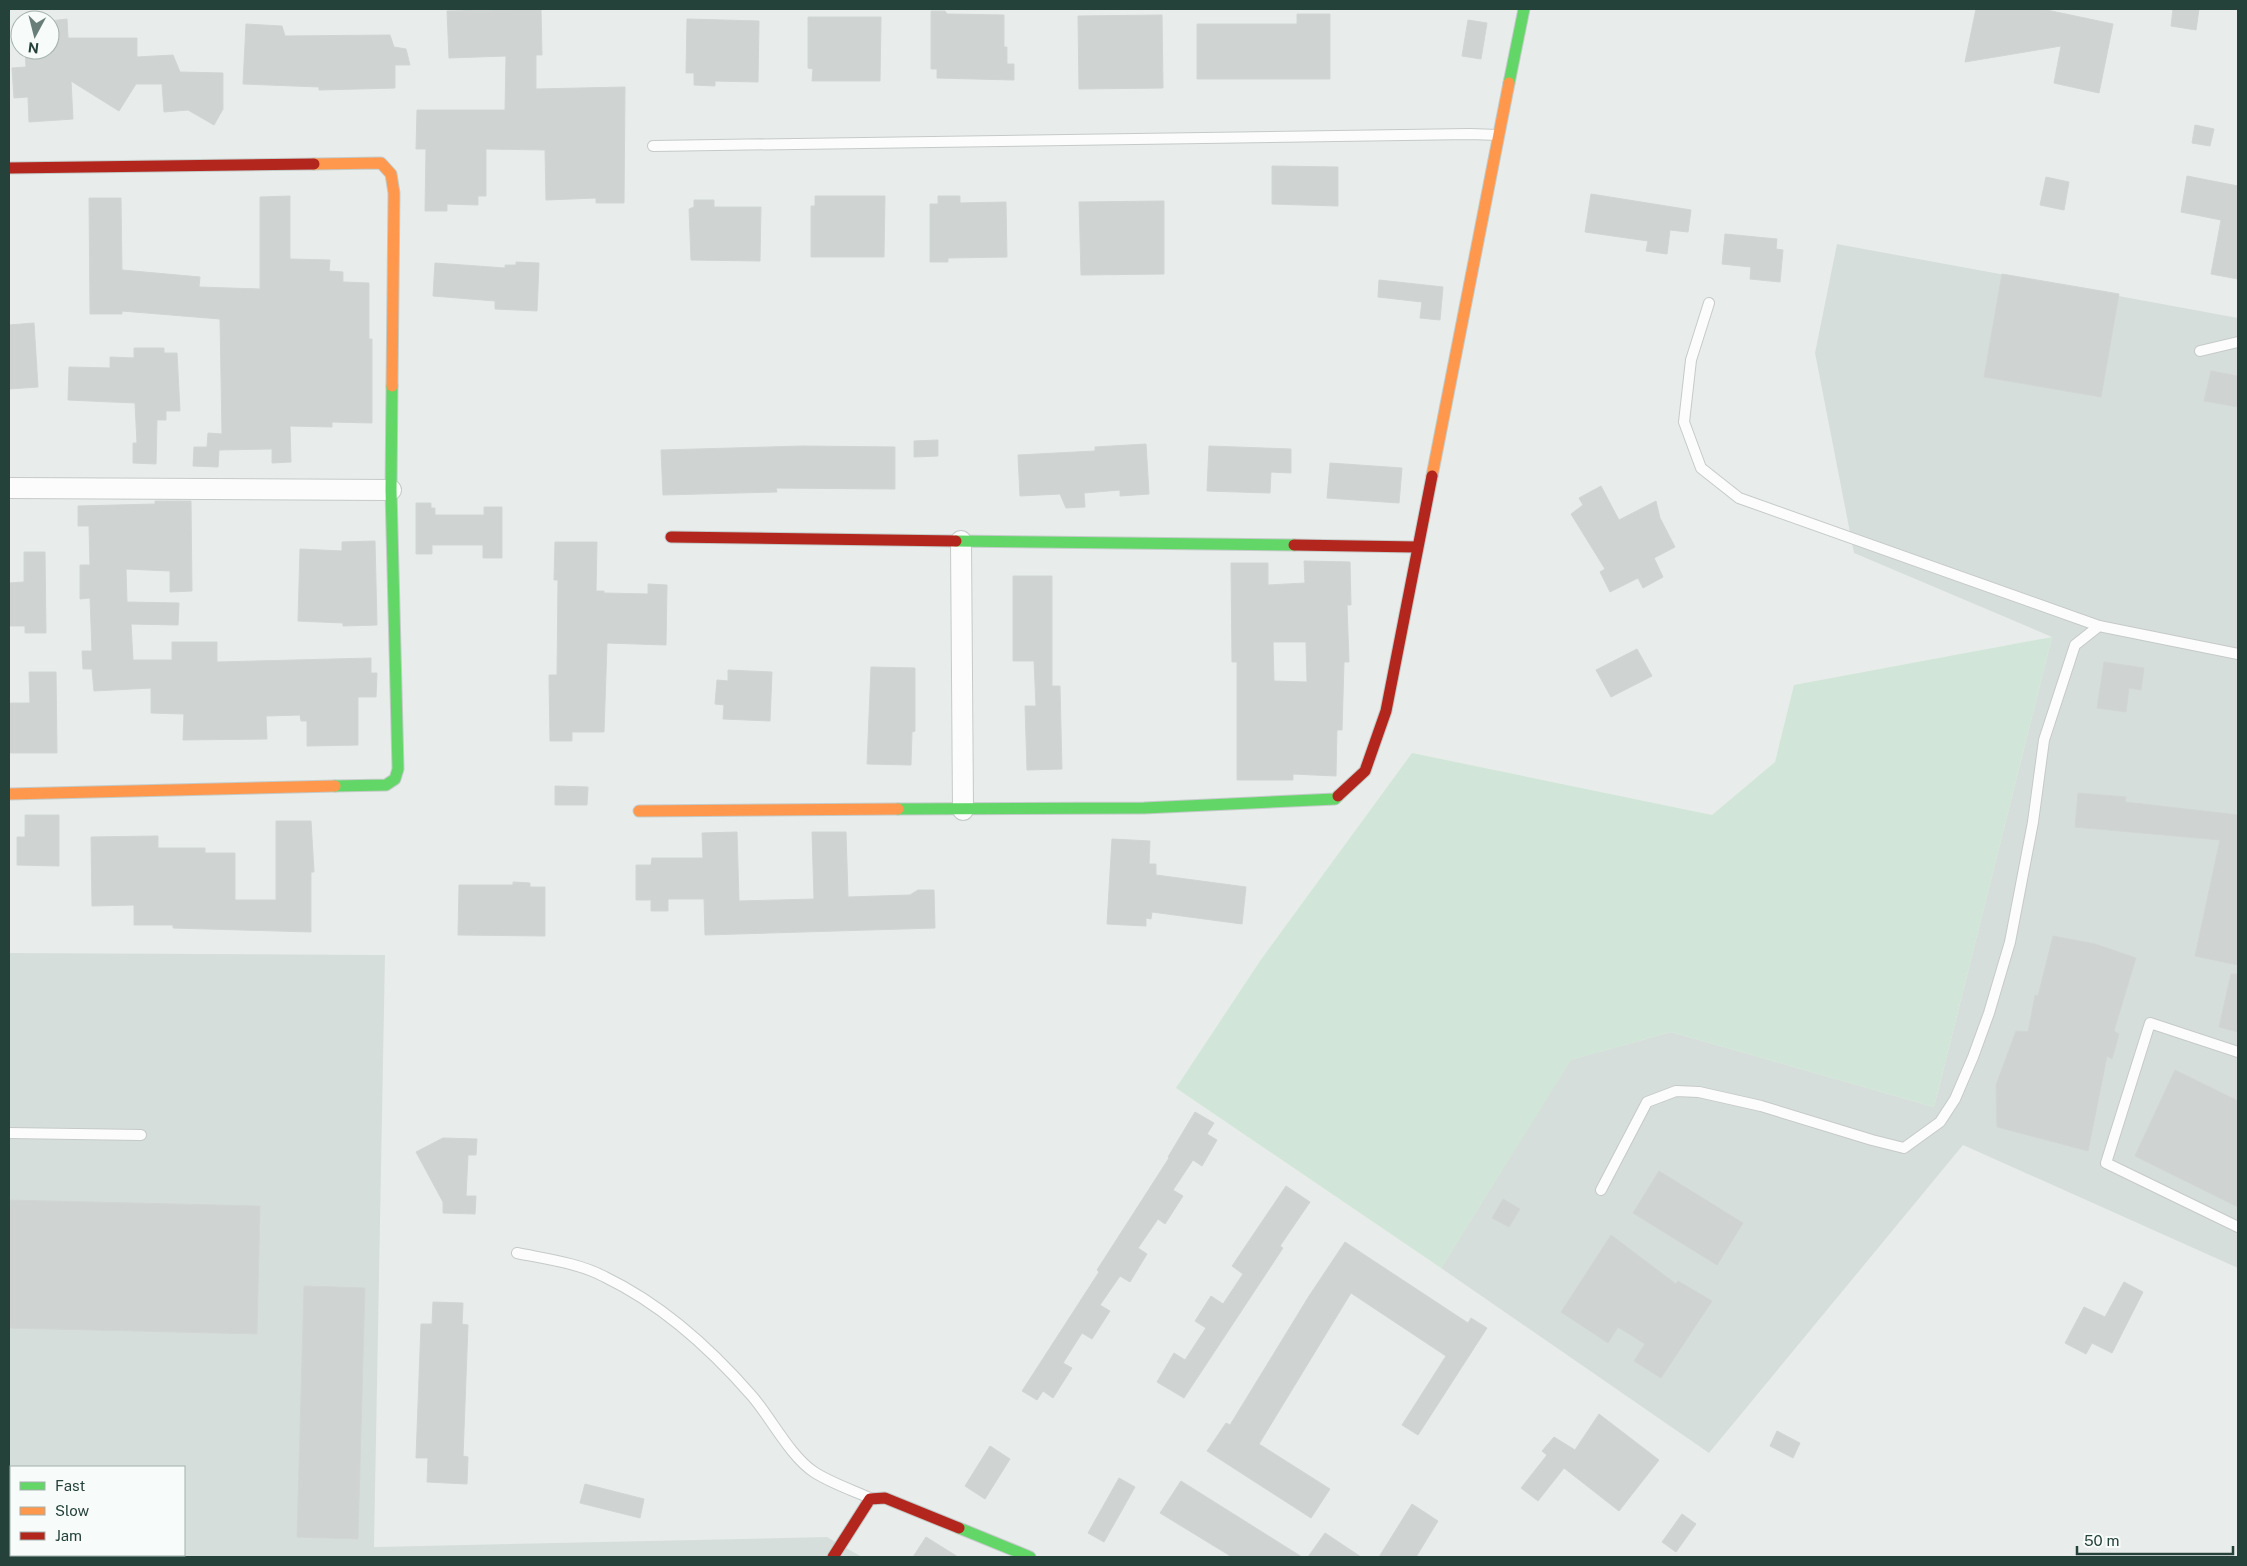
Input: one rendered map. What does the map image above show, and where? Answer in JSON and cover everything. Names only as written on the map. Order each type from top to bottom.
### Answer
[{"type":"street","points":[[639,812],[1144,808],[1336,799],[1349,789],[1365,771],[1386,711],[1524,9]]},
{"type":"street","points":[[9,168],[381,164],[391,174],[394,193],[391,490],[398,769],[395,779],[386,785],[9,794]]},
{"type":"street","points":[[9,488],[391,490]]},
{"type":"street","points":[[671,537],[1417,547]]},
{"type":"street","points":[[961,541],[962,810]]},
{"type":"street","points":[[833,1557],[870,1499],[885,1498],[1030,1557]]},
{"type":"lane","points":[[653,146],[1499,135]]},
{"type":"lane","points":[[1709,303],[1691,360],[1684,422],[1701,468],[1739,498],[2099,626],[2238,654]]},
{"type":"lane","points":[[2200,351],[2238,342]]},
{"type":"lane","points":[[1601,1190],[1647,1102],[1676,1091],[1699,1092],[1761,1106],[1904,1148],[1940,1122],[1955,1099],[1973,1057],[1989,1014],[2010,942],[2033,822],[2044,740],[2075,645],[2099,626]]},
{"type":"lane","points":[[2238,1052],[2150,1024],[2106,1163],[2238,1227]]},
{"type":"lane","points":[[9,1133],[141,1135]]},
{"type":"lane","points":[[517,1253],[559,1262],[604,1276],[664,1313],[719,1361],[753,1397],[784,1440],[814,1472],[870,1499]]},
{"type":"shaded area","points":[[1837,244],[2238,318],[2238,1268],[1963,1145],[1709,1453],[1441,1268],[1570,1060],[1671,1032],[1934,1107],[2052,637],[1854,553],[1815,353]]},
{"type":"shaded area","points":[[9,953],[385,955],[374,1547],[827,1537],[862,1557],[9,1557]]},
{"type":"green space","points":[[2052,637],[1934,1107],[1671,1032],[1571,1060],[1441,1268],[1176,1088],[1260,961],[1412,753],[1712,815],[1775,762],[1794,685]]},
{"type":"building","points":[[541,9],[542,55],[536,55],[536,89],[625,87],[624,203],[596,203],[596,198],[546,200],[545,150],[486,149],[486,196],[478,196],[478,205],[447,204],[447,211],[425,211],[426,149],[416,149],[417,110],[505,110],[506,56],[449,58],[447,11]]},
{"type":"building","points":[[1976,9],[2042,9],[2113,24],[2099,93],[2054,83],[2061,46],[1965,62]]},
{"type":"building","points":[[2173,9],[2199,9],[2196,30],[2171,26]]},
{"type":"building","points":[[931,11],[945,11],[947,14],[1004,15],[1004,47],[1007,47],[1007,64],[1014,64],[1014,80],[937,78],[937,69],[931,69]]},
{"type":"building","points":[[1297,14],[1330,14],[1330,79],[1197,79],[1197,24],[1297,24]]},
{"type":"building","points":[[1162,15],[1163,88],[1079,89],[1078,16]]},
{"type":"building","points":[[808,17],[881,17],[880,81],[812,81],[813,69],[808,68]]},
{"type":"building","points":[[67,19],[68,38],[137,38],[137,57],[173,55],[180,72],[223,73],[223,109],[214,125],[188,110],[164,112],[162,84],[136,84],[119,111],[71,81],[73,119],[29,122],[28,97],[14,98],[12,68],[26,67],[26,60],[60,60],[60,20]]},
{"type":"building","points":[[687,19],[759,21],[758,82],[715,81],[715,86],[694,85],[694,73],[686,73]]},
{"type":"building","points":[[1468,20],[1487,23],[1481,59],[1462,56]]},
{"type":"building","points":[[246,24],[282,26],[285,36],[390,35],[394,47],[406,49],[410,65],[395,65],[395,88],[319,90],[319,87],[243,84]]},
{"type":"building","points":[[2195,125],[2214,129],[2210,146],[2192,143]]},
{"type":"building","points":[[1272,166],[1338,167],[1338,206],[1272,204]]},
{"type":"building","points":[[2187,176],[2238,186],[2238,279],[2211,274],[2221,220],[2181,212]]},
{"type":"building","points":[[2046,177],[2069,182],[2064,210],[2040,205]]},
{"type":"building","points":[[1591,194],[1691,210],[1688,232],[1670,230],[1667,254],[1646,251],[1648,241],[1585,232]]},
{"type":"building","points":[[290,196],[290,259],[330,260],[329,271],[343,272],[343,282],[369,283],[369,339],[372,339],[372,423],[332,422],[332,427],[290,426],[291,462],[272,463],[272,449],[219,450],[218,467],[193,466],[194,447],[207,447],[208,433],[222,434],[220,319],[122,311],[122,314],[90,314],[89,198],[121,198],[122,270],[200,277],[199,287],[260,289],[260,197]]},
{"type":"building","points":[[815,196],[885,196],[884,257],[811,257],[811,206],[815,206]]},
{"type":"building","points":[[938,196],[960,196],[960,203],[1006,202],[1007,257],[948,258],[948,262],[930,262],[930,204],[938,204]]},
{"type":"building","points":[[694,200],[714,200],[714,207],[761,207],[760,261],[691,260],[689,209],[694,207]]},
{"type":"building","points":[[1164,201],[1164,274],[1081,275],[1079,202]]},
{"type":"building","points":[[1725,234],[1777,239],[1776,249],[1783,250],[1780,282],[1750,279],[1751,267],[1722,264]]},
{"type":"building","points":[[516,262],[539,263],[537,311],[495,309],[495,301],[433,296],[435,263],[505,268],[505,265],[516,265]]},
{"type":"building","points":[[2002,274],[2119,294],[2101,397],[1984,377]]},
{"type":"building","points":[[1379,280],[1443,287],[1440,320],[1420,318],[1422,302],[1378,297]]},
{"type":"building","points":[[34,323],[38,387],[9,389],[9,325]]},
{"type":"building","points":[[134,348],[164,348],[164,353],[177,353],[180,411],[166,411],[166,420],[157,420],[156,464],[133,463],[133,443],[137,443],[135,403],[68,400],[69,367],[110,368],[110,357],[134,358]]},
{"type":"building","points":[[2211,371],[2238,376],[2238,407],[2204,401]]},
{"type":"building","points":[[938,440],[938,456],[914,457],[914,441]]},
{"type":"building","points":[[1146,444],[1149,494],[1120,496],[1120,490],[1084,493],[1085,507],[1066,508],[1060,494],[1020,496],[1018,455],[1095,451],[1095,447]]},
{"type":"building","points":[[802,446],[895,447],[895,489],[776,488],[777,492],[663,495],[661,450]]},
{"type":"building","points":[[1209,446],[1291,449],[1291,473],[1271,472],[1270,493],[1207,491]]},
{"type":"building","points":[[1330,463],[1402,468],[1399,503],[1327,498]]},
{"type":"building","points":[[1601,486],[1619,520],[1656,501],[1660,518],[1675,547],[1654,558],[1663,577],[1643,588],[1638,578],[1610,592],[1600,572],[1605,569],[1571,514],[1583,505],[1579,498]]},
{"type":"building","points":[[155,501],[191,501],[192,591],[170,592],[170,571],[126,569],[127,602],[179,603],[178,625],[131,624],[133,660],[172,660],[172,642],[217,642],[217,662],[371,658],[371,673],[377,673],[376,697],[358,697],[358,745],[307,746],[307,721],[301,721],[300,715],[266,716],[267,739],[183,740],[184,714],[151,713],[151,688],[94,691],[92,669],[83,669],[82,651],[92,651],[90,598],[80,599],[80,565],[90,565],[89,526],[78,526],[78,506],[155,504]]},
{"type":"building","points":[[416,503],[431,503],[431,508],[435,508],[435,515],[484,515],[484,507],[502,507],[502,558],[483,558],[483,545],[432,545],[432,554],[416,554]]},
{"type":"building","points":[[375,541],[377,625],[343,626],[343,623],[298,621],[300,549],[342,551],[342,542]]},
{"type":"building","points":[[555,542],[597,542],[596,591],[604,591],[604,593],[648,594],[648,584],[667,585],[666,645],[607,643],[604,732],[572,732],[572,741],[550,741],[549,675],[557,675],[558,580],[554,580]]},
{"type":"building","points":[[24,552],[45,552],[46,633],[25,633],[25,626],[9,626],[9,583],[24,582]]},
{"type":"building","points":[[1304,561],[1350,562],[1351,605],[1347,605],[1349,662],[1344,662],[1342,730],[1337,730],[1336,776],[1293,774],[1293,780],[1237,780],[1237,662],[1232,662],[1231,563],[1268,563],[1268,585],[1305,583]],"holes":[[[1273,642],[1306,642],[1307,682],[1274,681]]]},
{"type":"building","points":[[1013,576],[1052,576],[1052,686],[1060,686],[1062,769],[1027,770],[1025,706],[1036,706],[1034,661],[1013,661]]},
{"type":"building","points":[[1637,649],[1652,676],[1611,697],[1596,670]]},
{"type":"building","points":[[2104,662],[2144,668],[2141,690],[2129,688],[2126,712],[2097,708]]},
{"type":"building","points":[[871,667],[915,668],[915,731],[912,732],[911,765],[867,764]]},
{"type":"building","points":[[728,670],[772,672],[770,721],[723,719],[724,705],[715,704],[717,680],[728,681]]},
{"type":"building","points":[[29,672],[56,672],[57,753],[9,753],[9,703],[30,703]]},
{"type":"building","points":[[555,786],[588,787],[587,805],[555,805]]},
{"type":"building","points":[[2078,793],[2126,797],[2125,802],[2238,815],[2238,965],[2195,956],[2220,840],[2075,827]]},
{"type":"building","points":[[25,815],[59,815],[59,866],[17,865],[17,837],[25,837]]},
{"type":"building","points":[[276,821],[311,821],[314,872],[311,872],[311,932],[173,928],[173,925],[134,925],[134,905],[92,906],[91,837],[158,836],[158,848],[205,848],[205,853],[235,853],[235,900],[276,900]]},
{"type":"building","points":[[737,832],[739,901],[814,899],[812,832],[846,832],[848,897],[910,895],[918,890],[934,890],[935,928],[705,935],[704,899],[668,899],[668,911],[651,911],[651,900],[636,900],[636,865],[651,865],[652,858],[703,858],[702,833]]},
{"type":"building","points":[[1112,839],[1150,841],[1149,864],[1156,864],[1156,875],[1246,887],[1242,924],[1152,912],[1151,919],[1146,918],[1146,926],[1107,924]]},
{"type":"building","points":[[513,882],[530,883],[530,887],[545,887],[545,936],[458,935],[459,885],[513,885]]},
{"type":"building","points":[[2053,936],[2095,944],[2136,958],[2114,1031],[2119,1034],[2112,1059],[2107,1056],[2088,1151],[1997,1127],[1996,1085],[2016,1031],[2028,1032],[2035,995],[2038,996]]},
{"type":"building","points":[[2231,974],[2238,974],[2238,1032],[2219,1027]]},
{"type":"building","points":[[2175,1070],[2238,1101],[2238,1207],[2135,1156]]},
{"type":"building","points":[[1195,1112],[1214,1123],[1207,1134],[1217,1140],[1202,1166],[1193,1160],[1173,1190],[1183,1196],[1165,1224],[1158,1219],[1138,1248],[1147,1254],[1130,1282],[1120,1276],[1100,1305],[1110,1311],[1092,1339],[1082,1333],[1063,1363],[1072,1368],[1053,1398],[1043,1391],[1037,1400],[1022,1391],[1099,1272],[1097,1270],[1169,1158]]},
{"type":"building","points":[[443,1138],[477,1139],[476,1155],[468,1155],[466,1196],[476,1196],[475,1214],[443,1213],[443,1202],[416,1152]]},
{"type":"building","points":[[1659,1171],[1743,1223],[1717,1265],[1633,1213]]},
{"type":"building","points":[[1286,1186],[1310,1202],[1280,1246],[1283,1248],[1184,1398],[1157,1382],[1174,1353],[1185,1360],[1206,1328],[1195,1321],[1211,1296],[1223,1304],[1243,1274],[1232,1266]]},
{"type":"building","points":[[1503,1199],[1520,1209],[1509,1227],[1492,1218]]},
{"type":"building","points":[[9,1200],[260,1206],[257,1334],[9,1328]]},
{"type":"building","points":[[1611,1235],[1676,1284],[1678,1281],[1712,1301],[1661,1378],[1634,1361],[1645,1344],[1618,1327],[1608,1343],[1561,1312]]},
{"type":"building","points":[[1345,1242],[1468,1323],[1471,1318],[1487,1328],[1418,1435],[1402,1425],[1446,1356],[1351,1293],[1259,1444],[1330,1489],[1311,1518],[1207,1451],[1226,1423],[1230,1425],[1309,1296]]},
{"type":"building","points":[[2124,1282],[2143,1292],[2112,1353],[2092,1343],[2086,1354],[2065,1343],[2084,1307],[2105,1317]]},
{"type":"building","points":[[304,1286],[365,1288],[358,1539],[297,1537]]},
{"type":"building","points":[[433,1302],[463,1303],[462,1324],[468,1325],[463,1456],[468,1457],[467,1484],[427,1482],[428,1458],[416,1458],[421,1324],[432,1324]]},
{"type":"building","points":[[1599,1414],[1659,1460],[1619,1511],[1564,1468],[1538,1501],[1521,1488],[1547,1455],[1542,1451],[1554,1437],[1575,1450]]},
{"type":"building","points":[[1777,1431],[1800,1443],[1793,1458],[1770,1446]]},
{"type":"building","points":[[990,1446],[1010,1459],[985,1499],[965,1486]]},
{"type":"building","points":[[1119,1478],[1135,1487],[1104,1542],[1088,1533]]},
{"type":"building","points":[[1181,1481],[1302,1557],[1232,1557],[1160,1513]]},
{"type":"building","points":[[585,1484],[644,1499],[640,1518],[580,1503]]},
{"type":"building","points":[[1412,1504],[1438,1521],[1416,1557],[1379,1557]]},
{"type":"building","points":[[1682,1514],[1696,1524],[1676,1552],[1662,1542]]},
{"type":"building","points":[[1325,1533],[1361,1557],[1308,1557]]},
{"type":"building","points":[[926,1537],[958,1557],[913,1557]]},
{"type":"traffic: fast","points":[[1509,83],[1524,9]]},
{"type":"traffic: fast","points":[[335,786],[386,785],[395,779],[398,769],[391,490],[392,386]]},
{"type":"traffic: fast","points":[[956,541],[1294,545]]},
{"type":"traffic: fast","points":[[898,809],[1144,808],[1335,799],[1338,796]]},
{"type":"traffic: fast","points":[[959,1528],[1030,1557]]},
{"type":"traffic: slow","points":[[1432,476],[1509,83]]},
{"type":"traffic: slow","points":[[314,164],[381,163],[391,174],[394,193],[392,386]]},
{"type":"traffic: slow","points":[[9,794],[335,786]]},
{"type":"traffic: slow","points":[[639,811],[898,809]]},
{"type":"traffic: jam","points":[[9,168],[314,164]]},
{"type":"traffic: jam","points":[[1338,796],[1365,771],[1386,711],[1432,476]]},
{"type":"traffic: jam","points":[[671,537],[956,541]]},
{"type":"traffic: jam","points":[[1294,545],[1417,547]]},
{"type":"traffic: jam","points":[[833,1557],[870,1499],[885,1498],[959,1528]]}]
